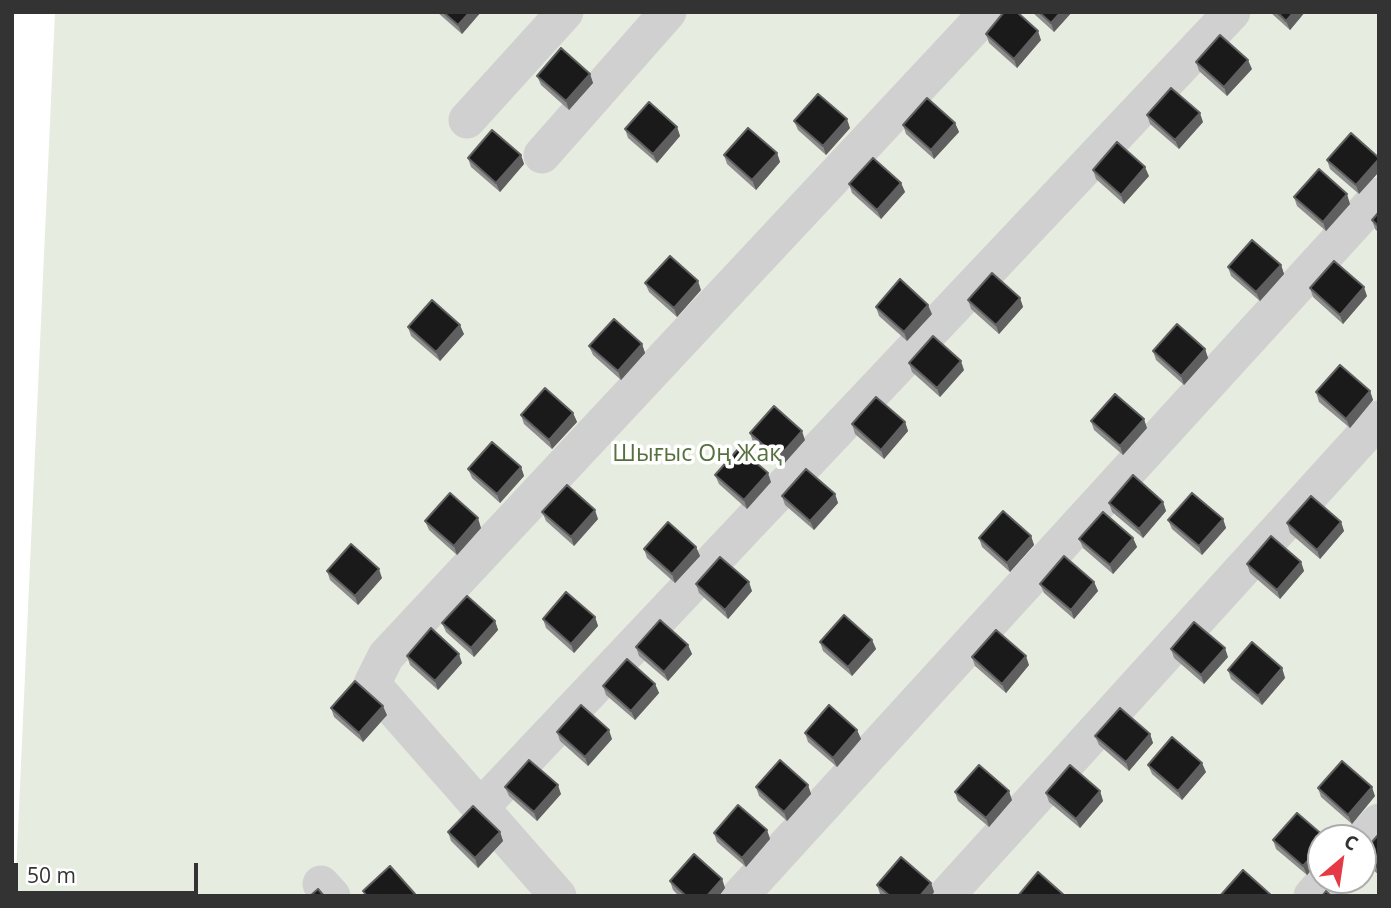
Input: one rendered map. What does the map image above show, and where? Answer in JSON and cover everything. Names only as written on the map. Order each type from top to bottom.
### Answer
[{"type":"lane","points":[[467,120],[565,12]]},
{"type":"lane","points":[[542,155],[668,12]]},
{"type":"lane","points":[[558,896],[372,684],[386,656],[988,12]]},
{"type":"lane","points":[[480,808],[1232,12]]},
{"type":"lane","points":[[740,896],[1379,196]]},
{"type":"lane","points":[[946,896],[1379,419]]},
{"type":"green space","name":"Шығыс Оң Жақ","points":[[55,12],[1379,12],[1379,896],[15,896]]},
{"type":"building","points":[[443,12],[470,12],[458,25]]},
{"type":"building","points":[[1004,12],[1017,12],[1038,31],[1014,59],[986,34]]},
{"type":"building","points":[[1039,12],[1061,12],[1051,23]]},
{"type":"building","points":[[1277,12],[1294,12],[1286,21]]},
{"type":"building","points":[[1220,35],[1248,60],[1224,87],[1196,62]]},
{"type":"building","points":[[561,48],[590,74],[566,101],[537,76]]},
{"type":"building","points":[[1171,88],[1200,113],[1175,140],[1147,115]]},
{"type":"building","points":[[818,94],[847,119],[823,146],[794,121]]},
{"type":"building","points":[[927,98],[955,123],[931,150],[903,125]]},
{"type":"building","points":[[649,102],[677,127],[653,154],[625,129]]},
{"type":"building","points":[[748,128],[777,153],[752,180],[724,155]]},
{"type":"building","points":[[492,130],[521,155],[496,183],[468,158]]},
{"type":"building","points":[[1351,133],[1379,158],[1356,185],[1327,160]]},
{"type":"building","points":[[1117,142],[1145,167],[1121,195],[1093,170]]},
{"type":"building","points":[[873,158],[901,183],[877,210],[849,184]]},
{"type":"building","points":[[1319,169],[1347,194],[1323,222],[1294,197]]},
{"type":"building","points":[[1379,212],[1379,227],[1372,220]]},
{"type":"building","points":[[1252,240],[1281,265],[1256,292],[1228,267]]},
{"type":"building","points":[[670,256],[698,281],[674,308],[645,283]]},
{"type":"building","points":[[1334,261],[1364,287],[1340,315],[1310,288]]},
{"type":"building","points":[[992,273],[1020,298],[996,325],[968,300]]},
{"type":"building","points":[[900,279],[928,305],[904,332],[876,307]]},
{"type":"building","points":[[432,300],[460,325],[436,352],[408,327]]},
{"type":"building","points":[[614,319],[642,344],[618,371],[589,346]]},
{"type":"building","points":[[1177,324],[1205,349],[1181,376],[1153,351]]},
{"type":"building","points":[[933,336],[961,361],[937,388],[909,363]]},
{"type":"building","points":[[1340,365],[1370,391],[1346,419],[1316,392]]},
{"type":"building","points":[[545,388],[573,413],[549,440],[521,415]]},
{"type":"building","points":[[1115,394],[1144,419],[1120,446],[1091,421]]},
{"type":"building","points":[[876,397],[905,422],[881,450],[852,424]]},
{"type":"building","points":[[774,406],[802,431],[778,458],[750,433]]},
{"type":"building","points":[[492,442],[521,467],[497,494],[468,469]]},
{"type":"building","points":[[739,448],[768,473],[744,500],[715,475]]},
{"type":"building","points":[[806,469],[835,494],[810,521],[782,496]]},
{"type":"building","points":[[1133,475],[1163,502],[1139,529],[1109,503]]},
{"type":"building","points":[[567,485],[595,510],[571,537],[542,512]]},
{"type":"building","points":[[450,493],[478,518],[454,546],[425,521]]},
{"type":"building","points":[[1192,493],[1223,519],[1199,546],[1168,520]]},
{"type":"building","points":[[1311,496],[1341,522],[1317,550],[1287,523]]},
{"type":"building","points":[[1003,511],[1031,536],[1007,563],[979,538]]},
{"type":"building","points":[[1103,512],[1133,538],[1110,565],[1079,539]]},
{"type":"building","points":[[668,522],[696,547],[672,574],[644,549]]},
{"type":"building","points":[[1271,536],[1301,562],[1277,590],[1247,564]]},
{"type":"building","points":[[351,544],[379,569],[355,596],[327,571]]},
{"type":"building","points":[[1064,556],[1094,582],[1071,610],[1040,584]]},
{"type":"building","points":[[720,557],[749,582],[725,610],[696,584]]},
{"type":"building","points":[[566,592],[595,617],[571,644],[543,619]]},
{"type":"building","points":[[467,596],[495,621],[471,648],[442,623]]},
{"type":"building","points":[[844,615],[872,640],[848,667],[820,642]]},
{"type":"building","points":[[660,620],[688,645],[664,672],[636,647]]},
{"type":"building","points":[[1194,622],[1225,648],[1201,675],[1171,649]]},
{"type":"building","points":[[431,628],[459,654],[435,681],[407,656]]},
{"type":"building","points":[[996,630],[1026,656],[1002,684],[972,657]]},
{"type":"building","points":[[1252,642],[1282,668],[1258,696],[1228,670]]},
{"type":"building","points":[[627,659],[655,684],[631,711],[603,686]]},
{"type":"building","points":[[355,681],[383,706],[359,733],[331,708]]},
{"type":"building","points":[[581,705],[609,730],[585,757],[557,732]]},
{"type":"building","points":[[829,705],[857,730],[833,758],[805,733]]},
{"type":"building","points":[[1120,708],[1150,734],[1126,762],[1095,736]]},
{"type":"building","points":[[1172,737],[1202,763],[1178,791],[1148,765]]},
{"type":"building","points":[[529,760],[558,785],[534,812],[505,787]]},
{"type":"building","points":[[780,760],[808,785],[784,812],[756,787]]},
{"type":"building","points":[[1342,761],[1372,787],[1348,815],[1318,788]]},
{"type":"building","points":[[979,765],[1009,791],[986,818],[955,792]]},
{"type":"building","points":[[1070,765],[1100,791],[1076,819],[1046,793]]},
{"type":"building","points":[[738,805],[767,830],[742,858],[714,833]]},
{"type":"building","points":[[473,806],[500,832],[475,858],[448,832]]},
{"type":"building","points":[[1297,813],[1310,824],[1307,824],[1307,862],[1303,866],[1273,840]]},
{"type":"building","points":[[1379,834],[1379,869],[1377,867]]},
{"type":"building","points":[[694,854],[722,879],[707,896],[686,896],[670,881]]},
{"type":"building","points":[[901,857],[931,883],[920,896],[890,896],[877,885]]},
{"type":"building","points":[[390,866],[414,896],[367,896],[363,891]]},
{"type":"building","points":[[1243,870],[1272,896],[1220,896]]},
{"type":"building","points":[[1038,872],[1065,896],[1018,896]]},
{"type":"building","points":[[318,889],[324,896],[310,896]]}]
